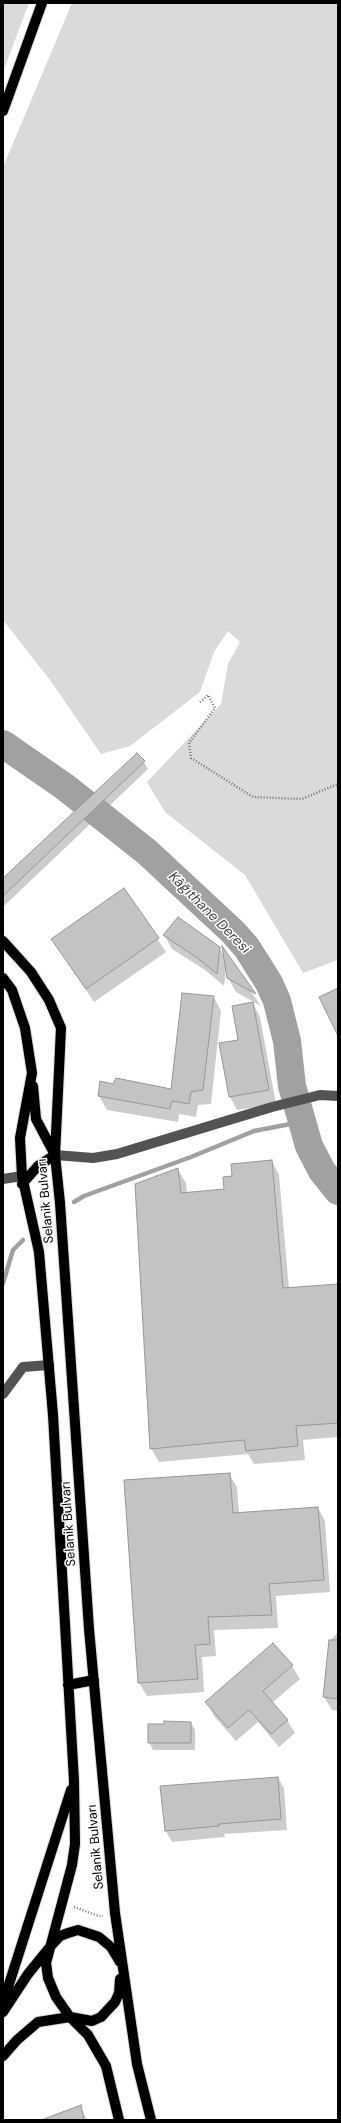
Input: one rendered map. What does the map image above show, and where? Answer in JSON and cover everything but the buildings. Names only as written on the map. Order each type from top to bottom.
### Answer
[{"type":"main road","points":[[3,111],[42,3]]},
{"type":"main road","name":"Selanik Bulvarı","points":[[3,941],[31,972],[49,1000],[61,1028],[55,1155],[60,1202],[94,1680],[115,1913],[137,2064],[151,2120]]},
{"type":"main road","name":"Selanik Bulvarı","points":[[3,978],[12,990],[25,1028],[32,1073],[20,1138],[22,1180],[40,1252],[49,1365],[74,1781],[75,1844],[72,1865],[50,1947]]},
{"type":"main road","points":[[22,1180],[42,1162],[55,1155],[36,1119],[32,1073]]},
{"type":"main road","points":[[68,1685],[94,1680]]},
{"type":"main road","points":[[3,2003],[45,1877],[74,1781]]},
{"type":"main road","points":[[3,2012],[28,1974],[60,1936],[78,1930],[88,1932],[99,1937],[111,1947],[122,1966],[119,1993],[109,2010],[101,2017],[92,2021],[70,2017],[38,2022],[17,2040],[3,2056]]},
{"type":"main road","points":[[50,1947],[46,1963],[48,1978],[56,1997],[70,2017],[88,2035],[106,2066],[119,2120]]},
{"type":"street","points":[[55,1155],[94,1158],[117,1154],[272,1106],[320,1095],[338,1096]]},
{"type":"street","points":[[3,1179],[22,1180]]},
{"type":"street","points":[[3,1394],[24,1367],[49,1365]]},
{"type":"path","points":[[200,702],[208,695],[216,708],[189,743],[191,758],[252,797],[302,800],[338,784]]},
{"type":"path","points":[[63,1903],[99,1916],[115,1913]]},
{"type":"shaded area","points":[[3,3],[29,3],[3,72]]},
{"type":"shaded area","points":[[72,3],[338,3],[338,960],[303,973],[245,875],[165,812],[147,782],[221,704],[228,664],[240,642],[228,631],[214,652],[200,692],[130,746],[101,754],[50,680],[3,620],[3,167]]},
{"type":"waterway","name":"Kâğıthane Deresi","points":[[3,744],[65,787],[147,852],[233,932],[247,948],[269,983],[277,1001],[287,1041],[292,1086],[309,1146],[322,1171],[338,1191]]},
{"type":"waterway","points":[[74,1202],[84,1196],[191,1157],[254,1131],[301,1122]]},
{"type":"waterway","points":[[3,1283],[13,1250],[23,1240]]}]
